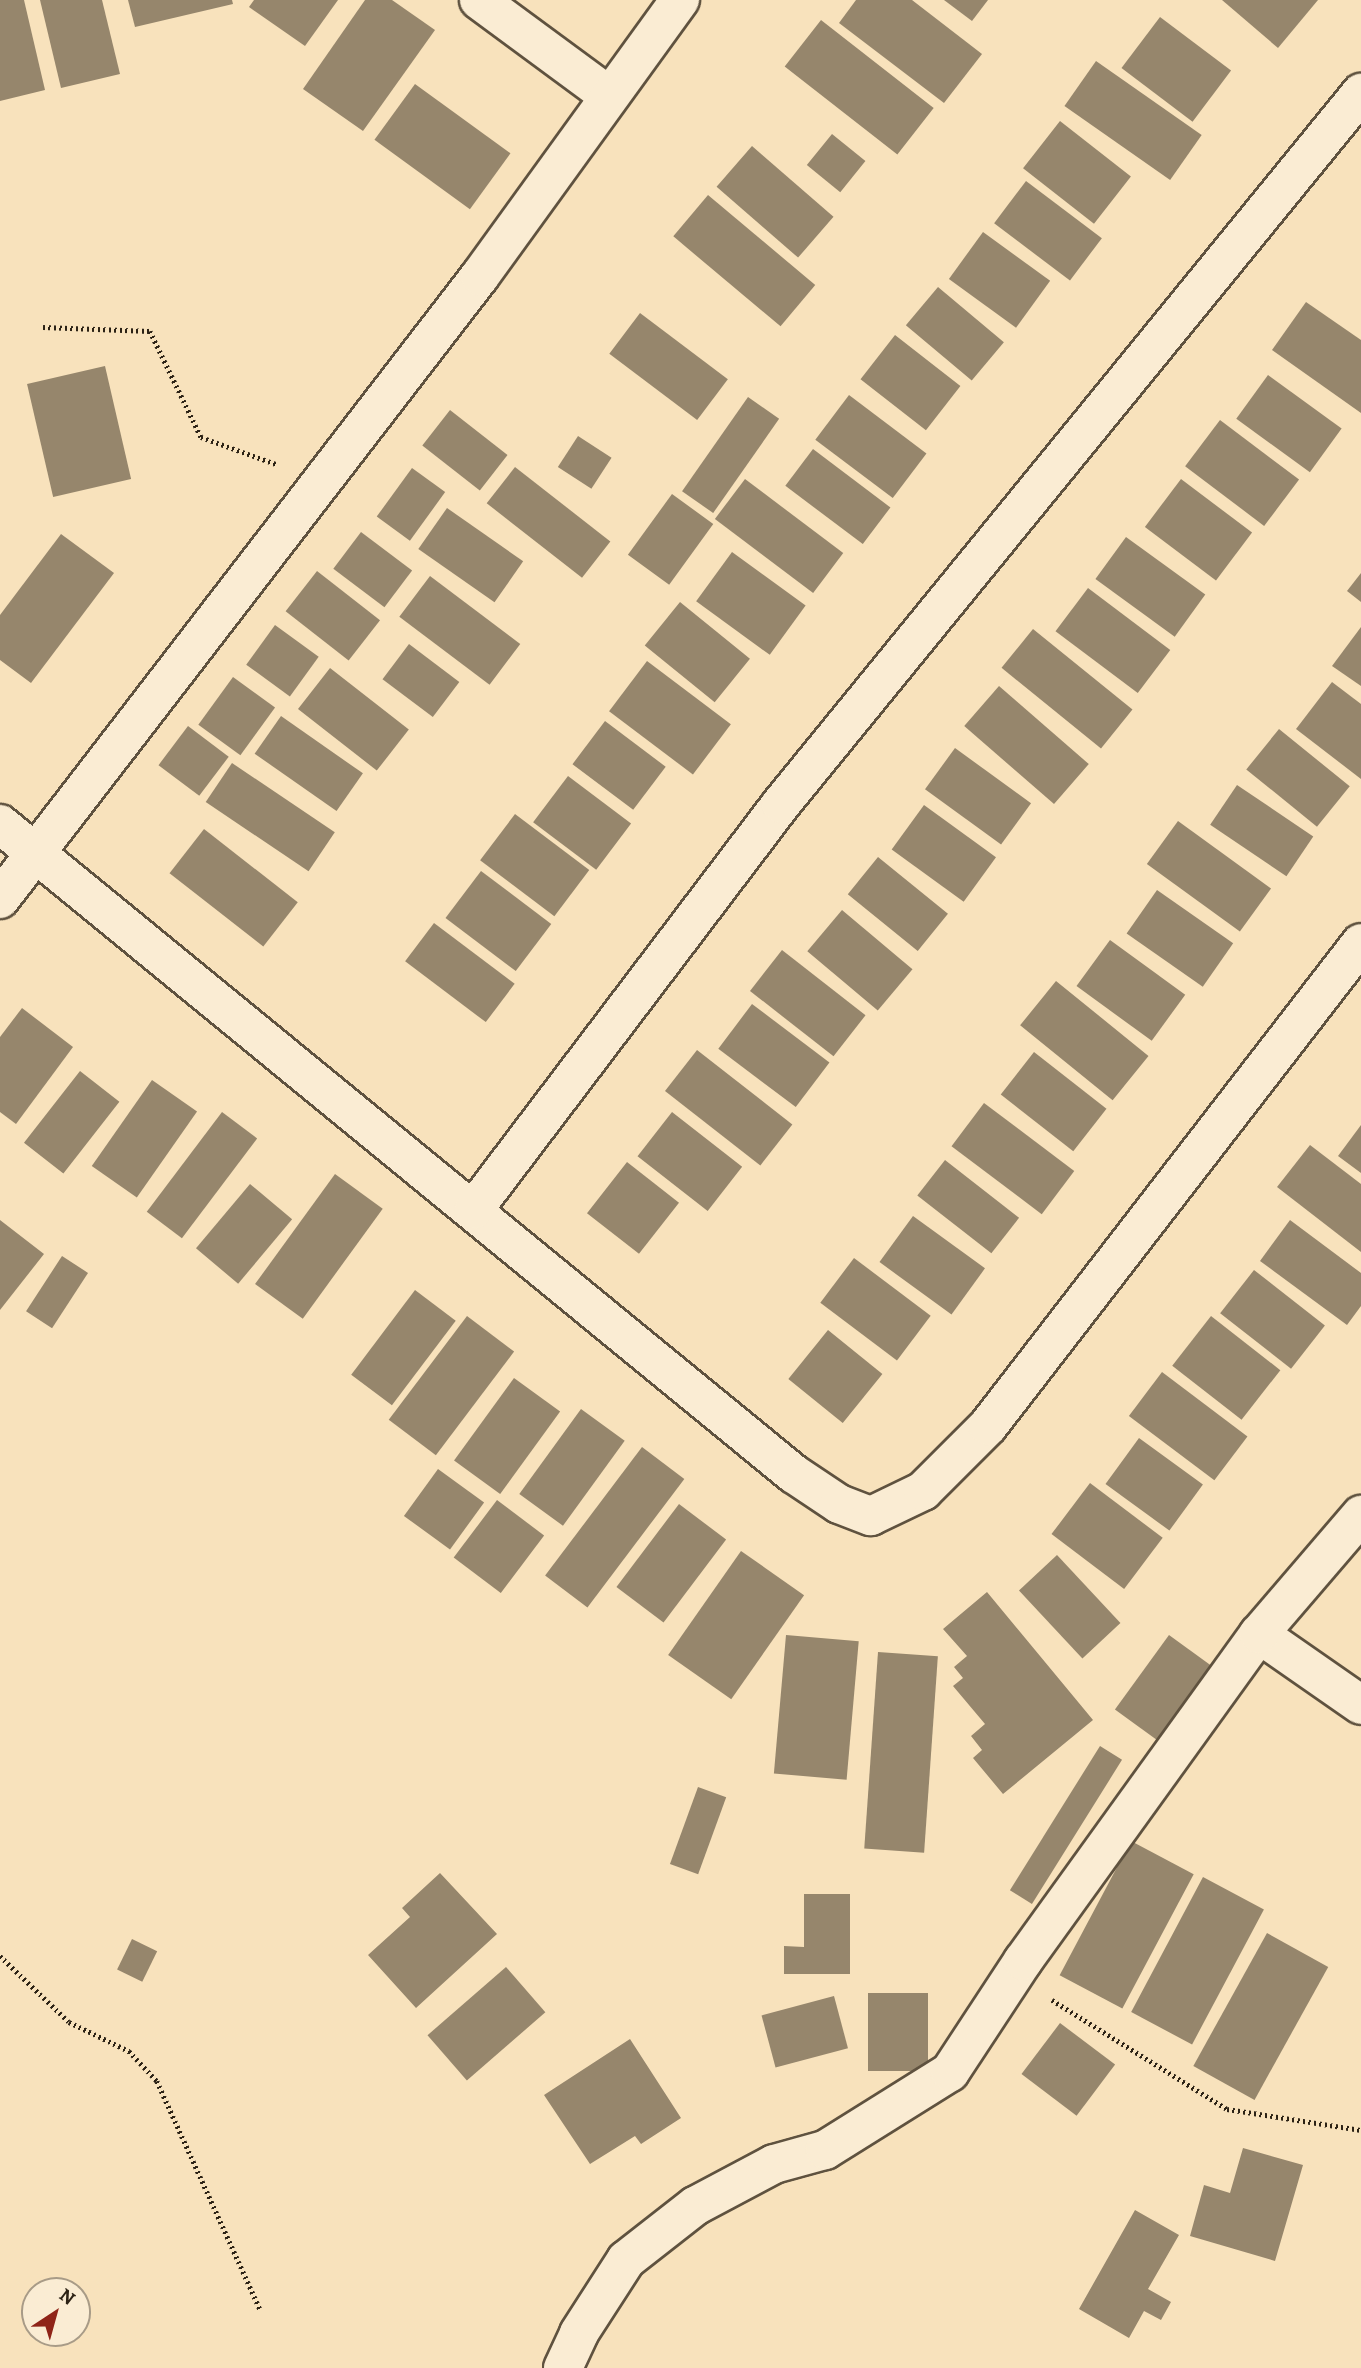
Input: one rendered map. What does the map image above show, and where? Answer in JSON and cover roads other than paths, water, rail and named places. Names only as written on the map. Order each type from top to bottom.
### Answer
[{"type":"street","points":[[479,0],[609,96]]},
{"type":"street","points":[[0,899],[36,858],[320,480],[480,276],[680,0]]},
{"type":"street","points":[[474,1209],[781,804],[1361,93]]},
{"type":"street","points":[[0,824],[36,858],[474,1209],[794,1474],[839,1504],[871,1516],[923,1491],[988,1426],[1361,943]]},
{"type":"street","points":[[562,2368],[579,2333],[626,2260],[695,2206],[774,2164],[825,2150],[950,2072],[1013,1975],[1259,1634],[1361,1516]]},
{"type":"street","points":[[1259,1634],[1361,1705]]}]
